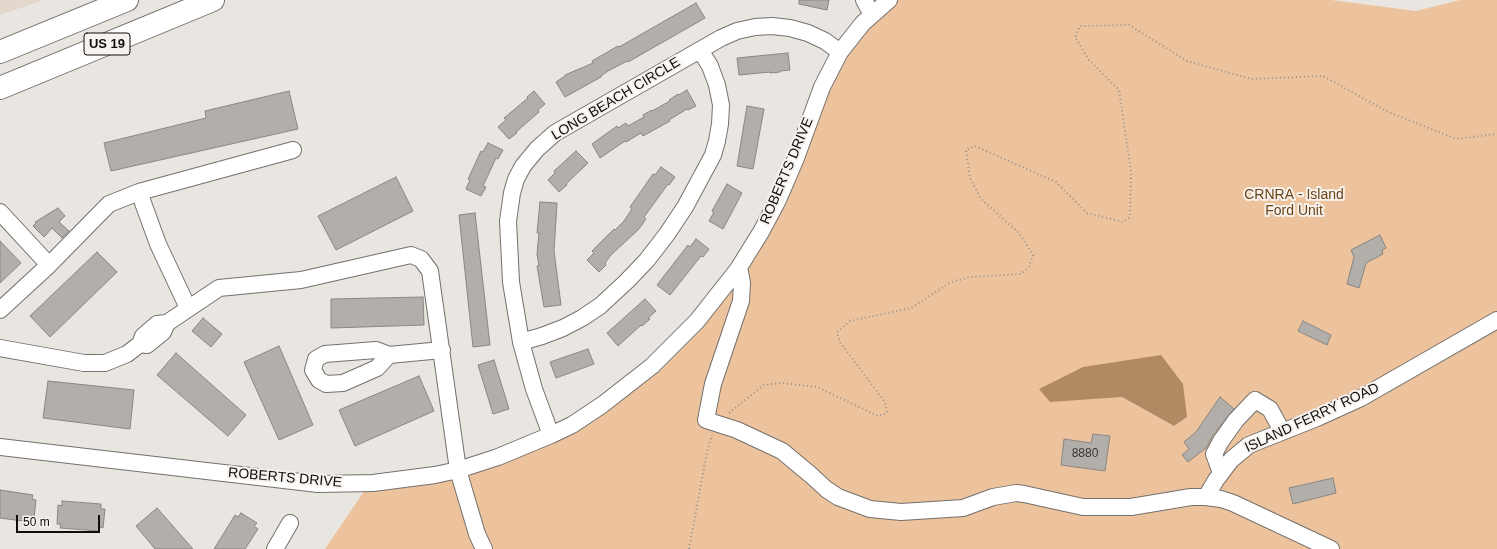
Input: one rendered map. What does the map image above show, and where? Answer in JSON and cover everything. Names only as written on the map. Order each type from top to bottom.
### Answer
[{"type":"highway","name":"US 19","points":[[0,52],[127,0]]},
{"type":"highway","name":"US 19","points":[[0,88],[213,0]]},
{"type":"street","points":[[864,0],[872,15]]},
{"type":"street","name":"ROBERTS DRIVE","points":[[0,448],[318,484],[373,483],[435,475],[458,470],[498,457],[551,435],[602,405],[652,366],[698,321],[738,269],[761,232],[778,200],[796,158],[822,87],[840,52],[863,23],[889,0]]},
{"type":"street","name":"LONG BEACH CIRCLE","points":[[551,435],[534,389],[521,342],[511,282],[508,221],[512,193],[516,179],[523,166],[537,149],[555,133],[721,38],[736,31],[755,27],[772,26],[790,28],[808,33],[825,41],[840,52]]},
{"type":"street","points":[[521,342],[563,328],[600,306],[647,260],[685,207],[713,155],[720,124],[721,105],[717,85],[710,66],[700,50]]},
{"type":"street","points":[[0,310],[49,265],[109,204],[139,192],[292,150]]},
{"type":"street","points":[[139,192],[158,244],[188,308]]},
{"type":"street","points":[[0,212],[49,265]]},
{"type":"street","points":[[0,348],[84,363],[105,363],[127,354],[140,344],[147,345],[163,332],[167,323],[219,288],[301,280],[412,255],[421,259],[430,271],[458,470],[477,534],[484,549]]},
{"type":"street","points":[[738,269],[742,283],[741,301],[713,384],[706,420],[736,430],[782,451],[826,489],[838,497],[870,509],[901,512],[963,508],[993,497],[1016,493],[1083,508],[1131,507],[1191,497],[1206,497],[1221,499],[1233,503],[1331,549]]},
{"type":"street","name":"ISLAND FERRY ROAD","points":[[1206,497],[1231,460],[1249,444],[1317,418],[1361,398],[1497,320]]},
{"type":"street","points":[[389,355],[442,350]]},
{"type":"street","points":[[1221,474],[1214,454],[1236,420],[1255,400],[1270,409],[1282,431]]},
{"type":"street","points":[[275,549],[290,523]]},
{"type":"path","points":[[689,549],[707,452],[716,423],[764,385],[782,383],[817,387],[878,416],[887,413],[885,402],[840,342],[837,332],[850,321],[911,308],[951,282],[970,277],[1021,274],[1029,267],[1033,255],[1019,233],[981,199],[970,178],[966,150],[974,146],[1056,182],[1087,213],[1123,222],[1130,217],[1131,172],[1119,90],[1089,60],[1075,37],[1080,26],[1129,25],[1187,61],[1250,79],[1323,76],[1386,111],[1456,139],[1497,134]]},
{"type":"shaded area","points":[[0,0],[44,0],[0,15]]},
{"type":"shaded area","points":[[1161,355],[1183,384],[1187,417],[1174,426],[1122,397],[1050,402],[1039,389],[1083,367]]},
{"type":"green space","name":"CRNRA - Island Ford Unit","points":[[896,0],[1331,0],[1416,11],[1460,0],[1497,0],[1497,549],[325,549],[369,484],[521,450],[603,403],[693,325],[752,246],[847,43]],"holes":[[[1122,397],[1187,417],[1174,426]]]},
{"type":"building","points":[[799,0],[829,0],[827,10],[799,4]]},
{"type":"building","points":[[696,3],[705,18],[628,62],[627,61],[608,71],[601,77],[565,97],[556,82],[565,75],[593,63],[592,61]]},
{"type":"building","points":[[788,53],[790,70],[739,75],[737,58]]},
{"type":"building","points":[[687,90],[696,106],[688,110],[687,109],[669,120],[670,121],[643,136],[641,133],[626,142],[625,141],[600,158],[592,144],[617,126],[618,128],[626,123],[628,126],[644,117],[643,115]]},
{"type":"building","points":[[289,91],[298,129],[111,171],[104,143],[206,118],[205,111]]},
{"type":"building","points":[[534,91],[545,104],[538,110],[539,112],[509,139],[498,127],[506,120],[504,118]]},
{"type":"building","points":[[747,106],[764,109],[753,169],[737,166]]},
{"type":"building","points":[[488,143],[503,150],[498,159],[496,158],[483,186],[486,187],[481,196],[466,189],[470,180],[468,179],[481,151],[483,152]]},
{"type":"building","points":[[576,151],[588,163],[559,192],[548,180],[555,173],[554,171]]},
{"type":"building","points":[[661,167],[675,177],[669,185],[668,184],[644,217],[646,219],[639,229],[611,255],[605,263],[606,265],[599,272],[587,260],[594,253],[592,251],[624,221],[632,209],[630,207],[653,174],[655,175]]},
{"type":"building","points":[[396,177],[413,211],[336,250],[318,216]]},
{"type":"building","points":[[727,184],[742,193],[723,229],[709,221],[714,212],[712,211]]},
{"type":"building","points":[[540,202],[557,203],[554,251],[561,305],[544,307],[537,266],[539,266],[537,254],[539,233],[537,233]]},
{"type":"building","points":[[58,208],[65,216],[59,222],[69,231],[62,238],[52,228],[44,237],[33,226],[36,223],[35,222]]},
{"type":"building","points":[[475,213],[490,345],[473,347],[459,215]]},
{"type":"building","points":[[1380,235],[1386,248],[1382,250],[1383,254],[1366,263],[1359,288],[1347,284],[1354,257],[1351,250]]},
{"type":"building","points":[[696,239],[709,249],[703,257],[701,256],[670,295],[657,285],[688,245],[690,247]]},
{"type":"building","points":[[0,241],[21,263],[0,283]]},
{"type":"building","points":[[97,252],[117,272],[50,337],[30,316]]},
{"type":"building","points":[[423,297],[424,325],[331,328],[331,299]]},
{"type":"building","points":[[645,299],[656,311],[648,318],[650,319],[642,326],[641,325],[618,346],[607,333]]},
{"type":"building","points":[[203,318],[222,334],[211,347],[192,331]]},
{"type":"building","points":[[1303,321],[1331,335],[1327,345],[1298,331]]},
{"type":"building","points":[[279,346],[313,425],[279,440],[244,362]]},
{"type":"building","points":[[588,349],[594,364],[556,378],[550,362]]},
{"type":"building","points":[[176,353],[246,415],[228,436],[157,375]]},
{"type":"building","points":[[494,360],[509,409],[493,414],[478,365]]},
{"type":"building","points":[[419,376],[434,411],[355,446],[339,410]]},
{"type":"building","points":[[48,381],[134,390],[130,429],[43,418]]},
{"type":"building","points":[[1220,397],[1234,409],[1213,435],[1206,448],[1188,462],[1182,455],[1189,449],[1184,442],[1196,432]]},
{"type":"building","points":[[1093,434],[1110,436],[1105,471],[1061,465],[1064,439],[1091,443]]},
{"type":"building","points":[[1333,478],[1336,493],[1293,504],[1289,488]]},
{"type":"building","points":[[0,490],[33,495],[32,499],[36,500],[34,518],[30,517],[30,522],[0,518]]},
{"type":"building","points":[[62,501],[101,504],[101,509],[105,509],[103,528],[100,527],[99,531],[60,528],[61,524],[57,524],[58,505],[62,506]]},
{"type":"building","points":[[157,508],[193,549],[155,549],[136,526]]},
{"type":"building","points":[[241,513],[257,523],[254,526],[258,529],[245,549],[214,549],[235,515],[238,517]]}]
